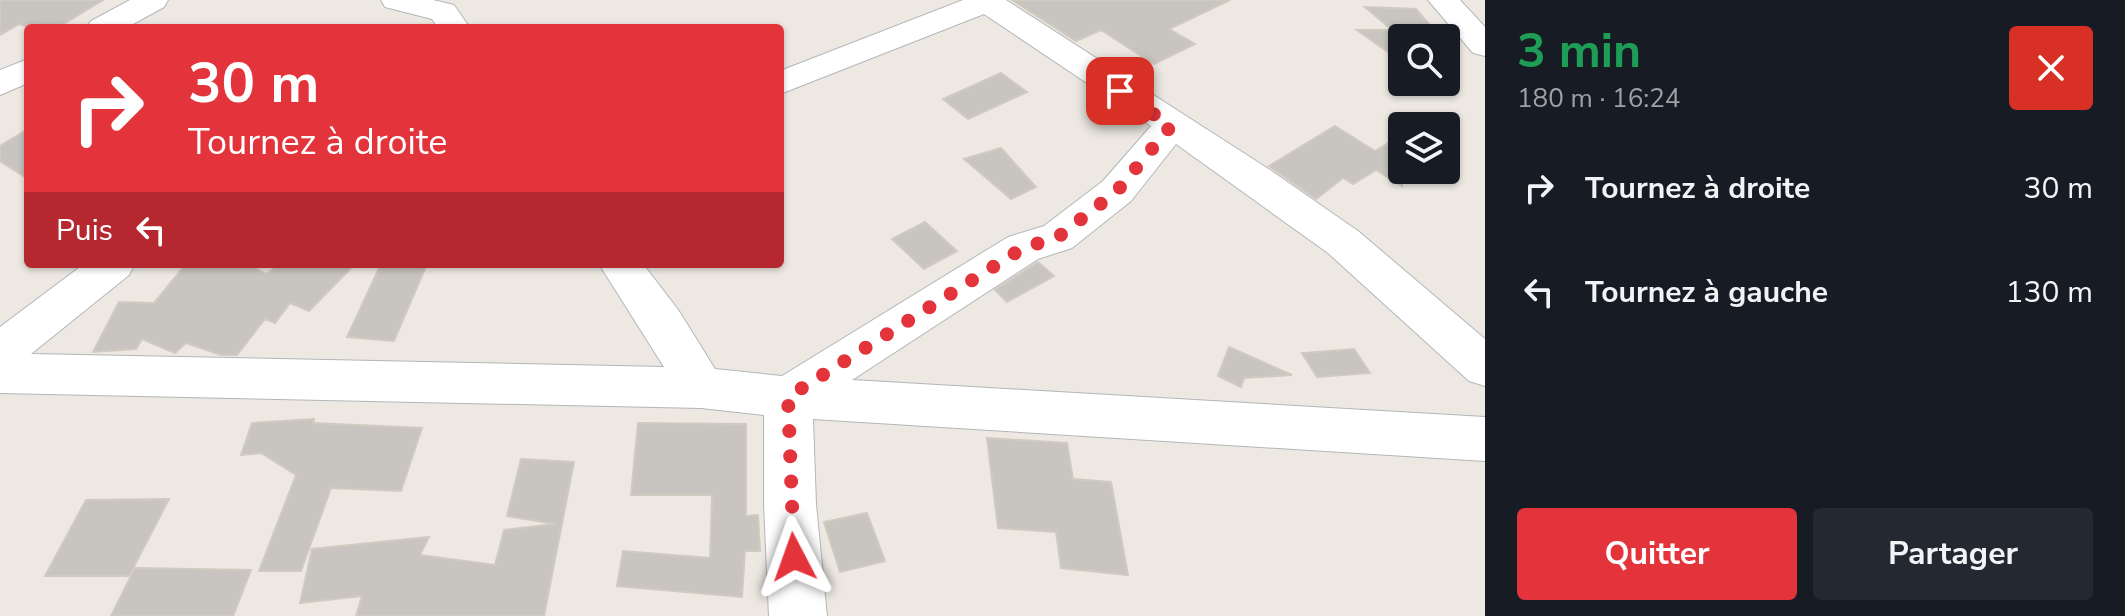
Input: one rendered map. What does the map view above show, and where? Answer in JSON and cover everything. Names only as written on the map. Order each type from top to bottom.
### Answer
[{"type":"street","points":[[109,24],[153,0]]},
{"type":"street","points":[[396,0],[444,17]]},
{"type":"street","points":[[784,81],[988,0],[1171,126],[1256,179],[1343,242],[1485,367]]},
{"type":"street","points":[[1443,0],[1485,46]]},
{"type":"street","points":[[0,84],[24,71]]},
{"type":"street","points":[[788,397],[1023,248],[1058,237],[1117,191],[1171,126]]},
{"type":"street","points":[[0,353],[109,268]]},
{"type":"street","points":[[623,268],[663,324],[701,388]]},
{"type":"street","points":[[0,373],[701,388],[788,397],[1485,439]]},
{"type":"street","points":[[788,397],[790,504],[798,616]]},
{"type":"building","points":[[0,0],[103,0],[64,24],[19,24],[0,35]]},
{"type":"building","points":[[1012,0],[1230,0],[1169,29],[1195,44],[1154,64],[1101,30],[1076,41]]},
{"type":"building","points":[[1365,7],[1416,9],[1429,24],[1388,24],[1388,27]]},
{"type":"building","points":[[1357,30],[1388,30],[1388,52]]},
{"type":"building","points":[[1001,73],[1027,92],[968,119],[943,99]]},
{"type":"building","points":[[1335,126],[1375,151],[1388,143],[1388,177],[1376,170],[1353,184],[1343,178],[1316,199],[1269,166]]},
{"type":"building","points":[[24,131],[24,176],[0,161],[0,146]]},
{"type":"building","points":[[1001,148],[1036,187],[1011,199],[964,159]]},
{"type":"building","points":[[925,222],[957,251],[924,269],[892,239]]},
{"type":"building","points":[[1038,262],[1054,276],[1007,302],[995,290]]},
{"type":"building","points":[[183,268],[255,268],[266,274],[274,268],[351,268],[309,311],[290,303],[275,323],[265,319],[237,355],[221,355],[186,343],[175,353],[142,339],[136,349],[93,352],[119,302],[154,303]]},
{"type":"building","points":[[379,268],[425,268],[394,341],[347,337]]},
{"type":"building","points":[[1229,347],[1292,375],[1244,378],[1241,387],[1218,376]]},
{"type":"building","points":[[1354,349],[1370,373],[1317,377],[1302,353]]},
{"type":"building","points":[[314,419],[313,423],[422,428],[401,491],[331,488],[301,571],[259,571],[296,475],[261,453],[241,455],[252,423]]},
{"type":"building","points":[[638,423],[746,424],[746,516],[758,515],[760,551],[745,551],[742,597],[617,586],[623,551],[710,558],[712,495],[631,495]]},
{"type":"building","points":[[987,438],[1067,443],[1073,479],[1111,482],[1128,575],[1061,568],[1056,532],[998,528]]},
{"type":"building","points":[[521,459],[574,462],[544,616],[356,616],[362,596],[300,603],[312,549],[429,537],[420,555],[495,565],[504,530],[555,524],[507,516]]},
{"type":"building","points":[[169,499],[129,576],[45,576],[86,500]]},
{"type":"building","points":[[867,513],[885,561],[840,572],[824,522]]},
{"type":"building","points":[[135,568],[251,570],[233,616],[111,616]]},
{"type":"route","points":[[794,557],[788,397],[1023,248],[1058,237],[1117,191],[1171,126],[1120,91]]}]
